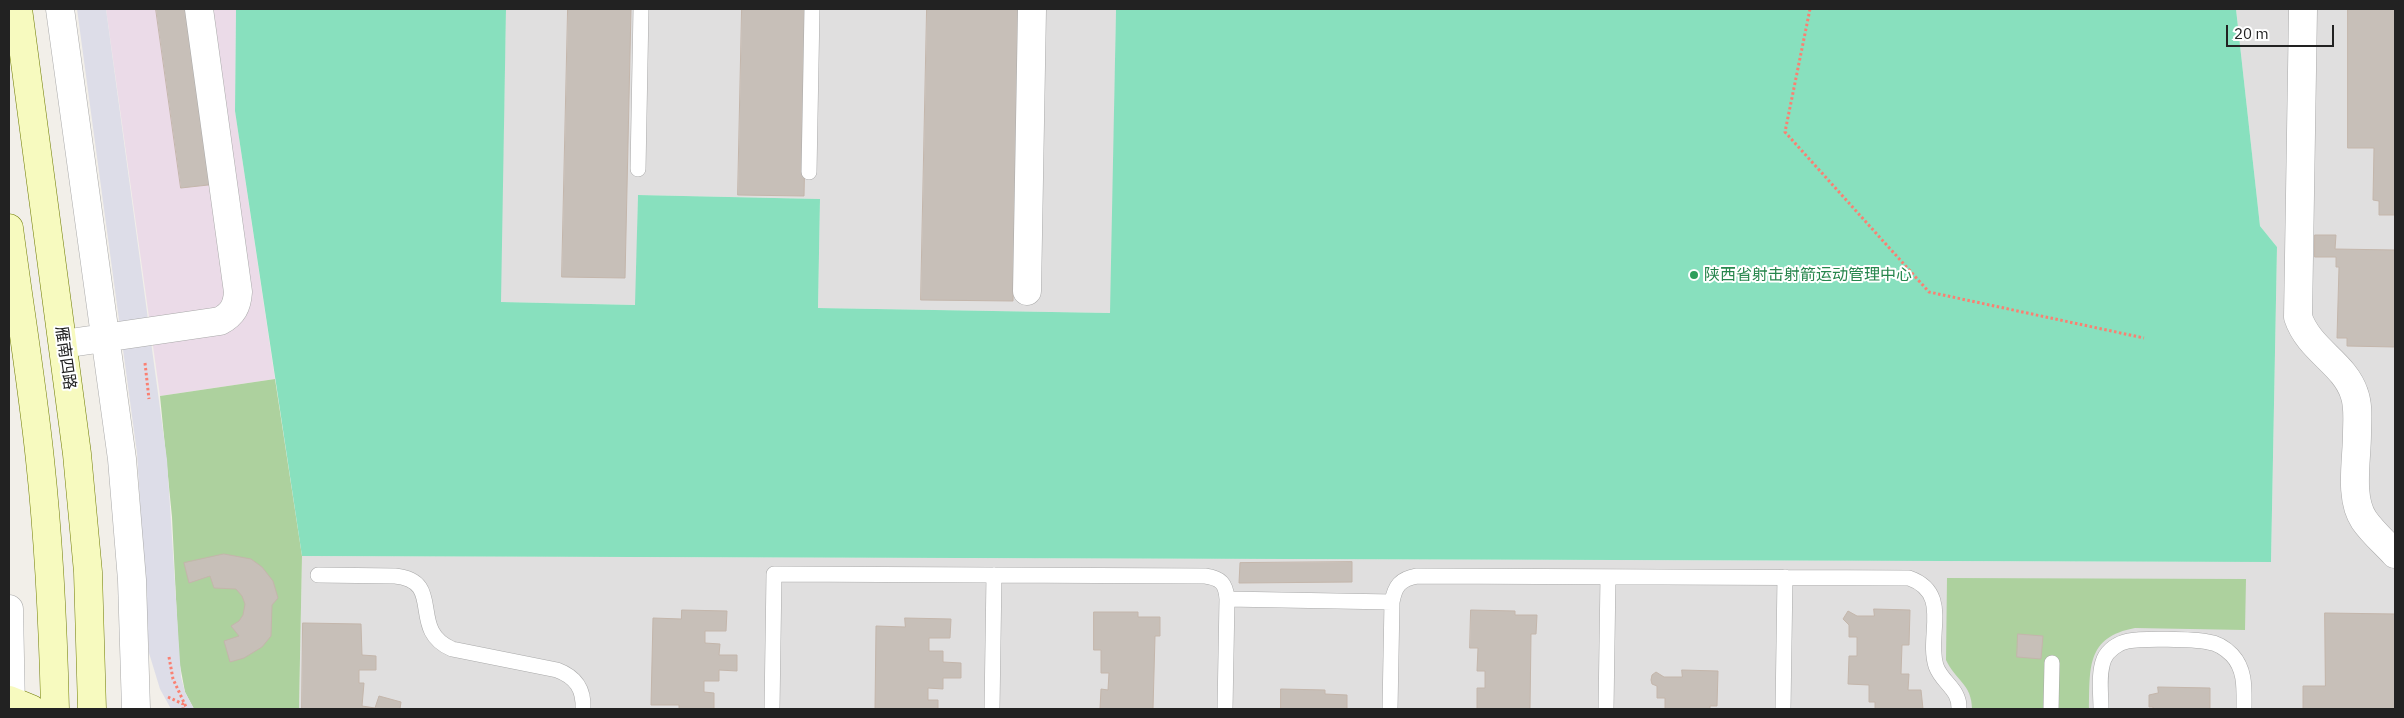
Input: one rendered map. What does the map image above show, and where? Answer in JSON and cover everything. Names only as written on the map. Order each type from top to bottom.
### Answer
[{"type":"main road","name":"雁南四路","points":[[18,9],[84,512],[91,631],[92,709]]},
{"type":"main road","points":[[9,228],[39,449],[46,516],[53,632],[55,709]]},
{"type":"street","points":[[60,9],[106,338],[128,515],[136,709]]},
{"type":"street","points":[[63,344],[220,321],[233,312],[238,292],[199,9]]},
{"type":"street","points":[[1027,291],[1032,9]]},
{"type":"street","points":[[2303,9],[2298,317],[2305,335],[2344,376],[2354,392],[2358,411],[2356,493],[2359,512],[2370,528],[2395,554]]},
{"type":"street","points":[[9,609],[15,705]]},
{"type":"lane","points":[[638,169],[641,9]]},
{"type":"lane","points":[[809,172],[812,9]]},
{"type":"lane","points":[[772,709],[774,574],[1210,576],[1222,582],[1226,589],[1225,709]]},
{"type":"lane","points":[[318,575],[395,576],[408,579],[422,591],[427,603],[429,628],[442,645],[452,649],[557,670],[568,674],[576,681],[582,691],[583,709]]},
{"type":"lane","points":[[992,709],[994,575]]},
{"type":"lane","points":[[1390,709],[1392,602],[1394,591],[1398,583],[1406,578],[1417,576],[1902,578],[1920,584],[1930,593],[1934,604],[1934,660],[1938,671],[1955,692],[1959,709]]},
{"type":"lane","points":[[1606,709],[1608,577]]},
{"type":"lane","points":[[1783,709],[1785,577]]},
{"type":"lane","points":[[1227,599],[1392,602]]},
{"type":"lane","points":[[2101,709],[2104,660],[2117,645],[2135,640],[2210,642],[2225,649],[2232,654],[2241,669],[2244,685],[2244,709]]},
{"type":"lane","points":[[2051,709],[2052,663]]},
{"type":"path","points":[[1810,9],[1785,132],[1929,292],[2144,338]]},
{"type":"path","points":[[168,652],[173,679],[187,709]]},
{"type":"shaded area","points":[[77,9],[106,9],[167,460],[181,677],[185,692],[194,709],[171,709],[160,689],[149,653],[137,453]]},
{"type":"shaded area","points":[[106,9],[236,9],[235,111],[275,379],[160,396]]},
{"type":"shaded area","points":[[506,9],[1116,9],[1111,313],[818,308],[820,199],[638,195],[636,305],[500,302]]},
{"type":"shaded area","points":[[2236,9],[2395,9],[2395,709],[299,709],[302,556],[2271,562],[2277,247],[2260,226]]},
{"type":"green space","name":"陕西省射击射箭运动管理中心","points":[[236,9],[506,9],[501,302],[635,305],[638,195],[820,199],[818,308],[1110,313],[1116,9],[2236,9],[2260,226],[2277,247],[2271,562],[302,556],[235,111]]},
{"type":"green space","points":[[275,379],[302,556],[299,709],[194,709],[185,692],[179,660],[172,517],[160,396]]},
{"type":"green space","points":[[1947,578],[2246,579],[2245,630],[2135,628],[2119,632],[2107,639],[2094,656],[2091,668],[2089,709],[1972,709],[1966,688],[1946,660]]},
{"type":"building","points":[[156,9],[192,9],[217,184],[181,188]]},
{"type":"building","points":[[568,9],[631,9],[625,278],[562,277]]},
{"type":"building","points":[[742,9],[808,9],[804,196],[738,195]]},
{"type":"building","points":[[927,9],[1019,9],[1013,301],[921,300]]},
{"type":"building","points":[[2348,9],[2395,9],[2395,215],[2379,215],[2379,201],[2373,200],[2374,148],[2348,148]]},
{"type":"building","points":[[2315,235],[2336,235],[2335,249],[2395,250],[2395,347],[2347,346],[2347,338],[2337,338],[2339,267],[2336,267],[2336,257],[2315,257]]},
{"type":"building","points":[[224,554],[251,559],[262,567],[273,581],[278,598],[272,605],[271,636],[262,647],[244,658],[230,662],[224,641],[239,636],[231,626],[239,621],[243,615],[245,604],[242,596],[236,589],[214,588],[210,576],[189,583],[184,563]]},
{"type":"building","points":[[1352,562],[1352,582],[1239,583],[1240,563]]},
{"type":"building","points":[[1874,609],[1910,610],[1909,645],[1902,645],[1901,674],[1909,674],[1908,690],[1921,690],[1923,709],[1875,709],[1875,702],[1869,702],[1869,685],[1848,684],[1849,656],[1857,656],[1857,637],[1849,637],[1849,625],[1843,619],[1848,611],[1857,616],[1874,616]]},
{"type":"building","points":[[682,610],[727,611],[726,631],[705,631],[705,643],[720,644],[719,655],[737,655],[737,671],[719,670],[719,681],[704,681],[704,692],[714,693],[714,709],[679,709],[679,705],[651,705],[653,618],[681,619]]},
{"type":"building","points":[[1471,610],[1515,611],[1515,615],[1537,615],[1536,634],[1531,634],[1530,709],[1477,709],[1477,688],[1485,688],[1485,671],[1477,671],[1478,648],[1470,648]]},
{"type":"building","points":[[1094,612],[1138,612],[1138,617],[1160,617],[1160,636],[1155,636],[1153,709],[1100,709],[1101,689],[1108,690],[1109,673],[1101,673],[1101,650],[1094,650]]},
{"type":"building","points":[[2325,613],[2395,614],[2395,709],[2303,709],[2303,686],[2325,686]]},
{"type":"building","points":[[905,618],[951,619],[950,638],[929,638],[929,651],[943,651],[943,662],[961,663],[961,678],[943,678],[943,689],[928,688],[928,700],[938,700],[938,709],[875,709],[876,626],[905,627]]},
{"type":"building","points":[[303,623],[361,624],[362,655],[376,656],[376,670],[359,670],[359,683],[364,683],[362,706],[375,708],[379,696],[401,702],[400,709],[302,709]]},
{"type":"building","points":[[2018,634],[2043,636],[2041,659],[2017,657]]},
{"type":"building","points":[[1682,670],[1718,671],[1717,706],[1710,706],[1710,709],[1665,709],[1665,698],[1657,698],[1657,686],[1652,684],[1652,675],[1656,672],[1664,677],[1682,677]]},
{"type":"building","points":[[2158,687],[2210,688],[2210,709],[2153,709],[2153,707],[2149,707],[2149,695],[2158,693]]},
{"type":"building","points":[[1281,689],[1325,690],[1325,694],[1347,695],[1347,709],[1281,709]]},
{"type":"place","name":"陕西省射击射箭运动管理中心","points":[[1694,275]]}]
